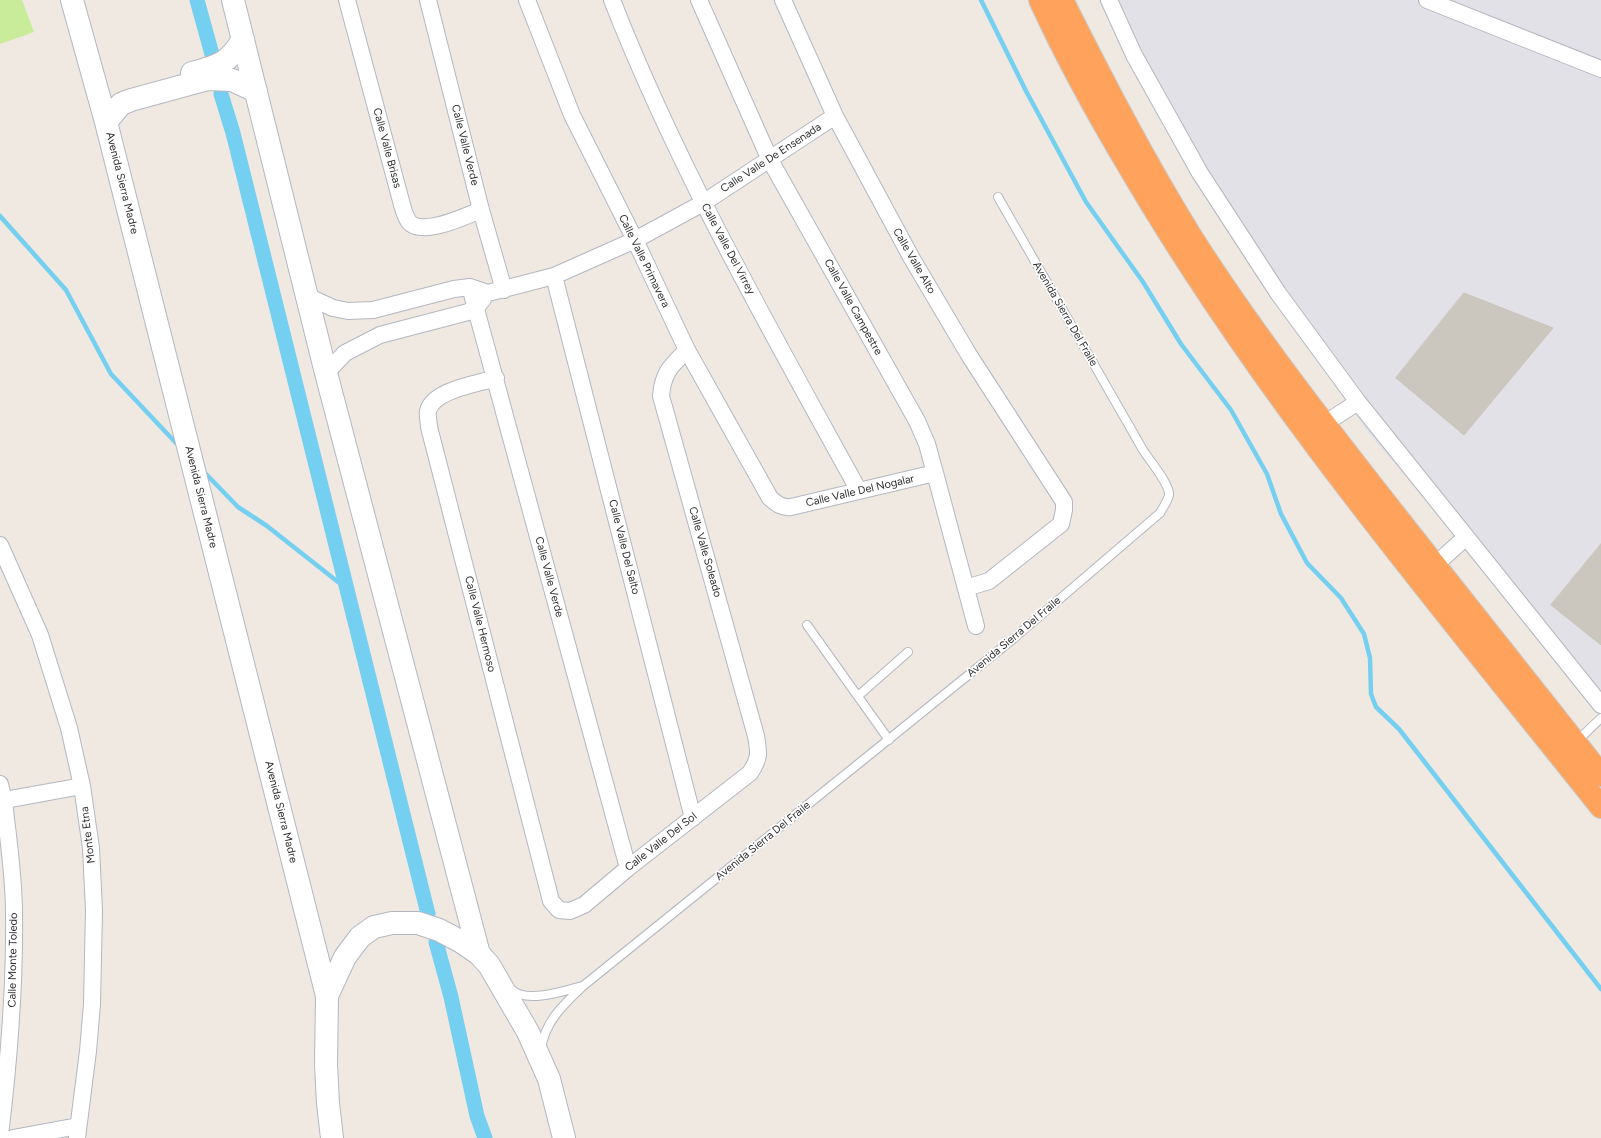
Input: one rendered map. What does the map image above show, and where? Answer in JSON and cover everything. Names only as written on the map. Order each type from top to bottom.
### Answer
[{"type":"highway","points":[[1040,0],[1084,87],[1147,199],[1191,270],[1255,365],[1404,559],[1601,807]]},
{"type":"highway","points":[[1062,0],[1124,119],[1160,184],[1193,239],[1267,349],[1324,424],[1601,775]]},
{"type":"street","name":"Avenida Sierra Madre","points":[[72,0],[106,122],[327,996]]},
{"type":"street","points":[[233,0],[244,39],[326,373],[484,960],[528,1032],[549,1079],[564,1138]]},
{"type":"street","name":"Calle Valle Brisas","points":[[347,0],[401,201],[409,222],[417,227],[434,226],[481,210]]},
{"type":"street","name":"Calle Valle Verde","points":[[428,0],[481,210],[504,290]]},
{"type":"street","name":"Calle Valle Primavera","points":[[527,0],[572,115],[635,240],[687,350],[770,498],[785,508]]},
{"type":"street","name":"Calle Valle Del Virrey","points":[[612,0],[665,124],[703,203],[859,491]]},
{"type":"street","name":"Calle Valle Campestre","points":[[699,0],[770,160],[917,422],[927,444],[976,626]]},
{"type":"street","name":"Calle Valle Alto","points":[[783,0],[835,116],[911,257],[969,355],[1061,496],[1064,510],[1061,524],[989,581],[966,588]]},
{"type":"street","points":[[1108,0],[1134,55],[1200,173],[1278,292],[1358,402],[1601,705]]},
{"type":"street","points":[[1427,0],[1601,69]]},
{"type":"street","points":[[96,87],[118,92],[127,92],[206,69],[228,60],[235,54],[244,39]]},
{"type":"street","points":[[106,122],[121,104],[208,79],[232,80],[256,91]]},
{"type":"street","name":"Calle Valle De Ensenada","points":[[470,287],[488,293],[554,276],[635,240],[703,203],[835,116]]},
{"type":"street","name":"Calle Valle Del Salto","points":[[554,276],[693,818]]},
{"type":"street","points":[[307,296],[333,308],[348,311],[373,310],[470,287]]},
{"type":"street","name":"Calle Valle Verde","points":[[470,287],[496,378],[628,868]]},
{"type":"street","points":[[326,373],[345,353],[380,335],[468,312],[476,308],[488,293]]},
{"type":"street","points":[[373,310],[380,335]]},
{"type":"street","name":"Calle Valle Soleado","points":[[687,350],[668,369],[662,382],[661,396],[756,736],[759,752],[758,762]]},
{"type":"street","name":"Calle Valle Hermoso","points":[[496,378],[441,394],[431,404],[428,413],[429,427],[550,901],[559,910]]},
{"type":"street","points":[[1324,424],[1358,402]]},
{"type":"street","name":"Calle Valle Del Nogalar","points":[[785,508],[935,473]]},
{"type":"street","points":[[1434,564],[1466,537]]},
{"type":"street","name":"Monte Etna","points":[[0,545],[40,635],[69,728],[82,786],[91,848],[94,939],[89,1043],[78,1132]]},
{"type":"street","name":"Calle Valle Del Sol","points":[[559,910],[570,911],[584,905],[628,868],[750,774],[758,762]]},
{"type":"street","name":"Calle Monte Toledo","points":[[0,784],[14,912],[14,991],[9,1062],[0,1136]]},
{"type":"street","points":[[2,801],[82,786]]},
{"type":"street","points":[[332,1138],[326,1064],[327,996],[345,957],[360,937],[374,927],[392,924],[418,923],[439,930],[460,941],[484,960]]},
{"type":"street","points":[[13,1138],[78,1132]]},
{"type":"lane","name":"Avenida Sierra Del Fraile","points":[[539,1057],[542,1040],[551,1020],[559,1009],[583,986],[1013,639],[1160,513],[1168,496],[1168,491],[1163,480],[1143,450],[998,197]]},
{"type":"lane","points":[[807,625],[888,740]]},
{"type":"lane","points":[[858,696],[908,652]]},
{"type":"lane","points":[[1575,743],[1601,718]]},
{"type":"lane","name":"Avenida Sierra Del Fraile","points":[[484,960],[516,993],[528,996],[561,992],[583,986]]},
{"type":"shaded area","points":[[1098,0],[1601,0],[1601,700],[1370,435],[1205,195]]},
{"type":"green space","points":[[0,0],[22,0],[34,32],[0,44]]},
{"type":"building","points":[[1464,293],[1553,328],[1464,435],[1396,378]]},
{"type":"building","points":[[1601,544],[1601,645],[1551,605]]},
{"type":"waterway","points":[[197,0],[213,58]]},
{"type":"waterway","points":[[981,0],[1026,91],[1086,202],[1143,282],[1181,344],[1231,410],[1267,474],[1281,514],[1307,563],[1341,598],[1364,634],[1370,658],[1371,694],[1376,707],[1399,729],[1601,989]]},
{"type":"waterway","points":[[221,94],[233,133],[428,914]]},
{"type":"waterway","points":[[0,216],[66,290],[111,374],[176,443]]},
{"type":"waterway","points":[[206,474],[238,507],[267,526],[347,589]]},
{"type":"waterway","points":[[436,942],[451,997],[477,1116],[485,1138]]}]
